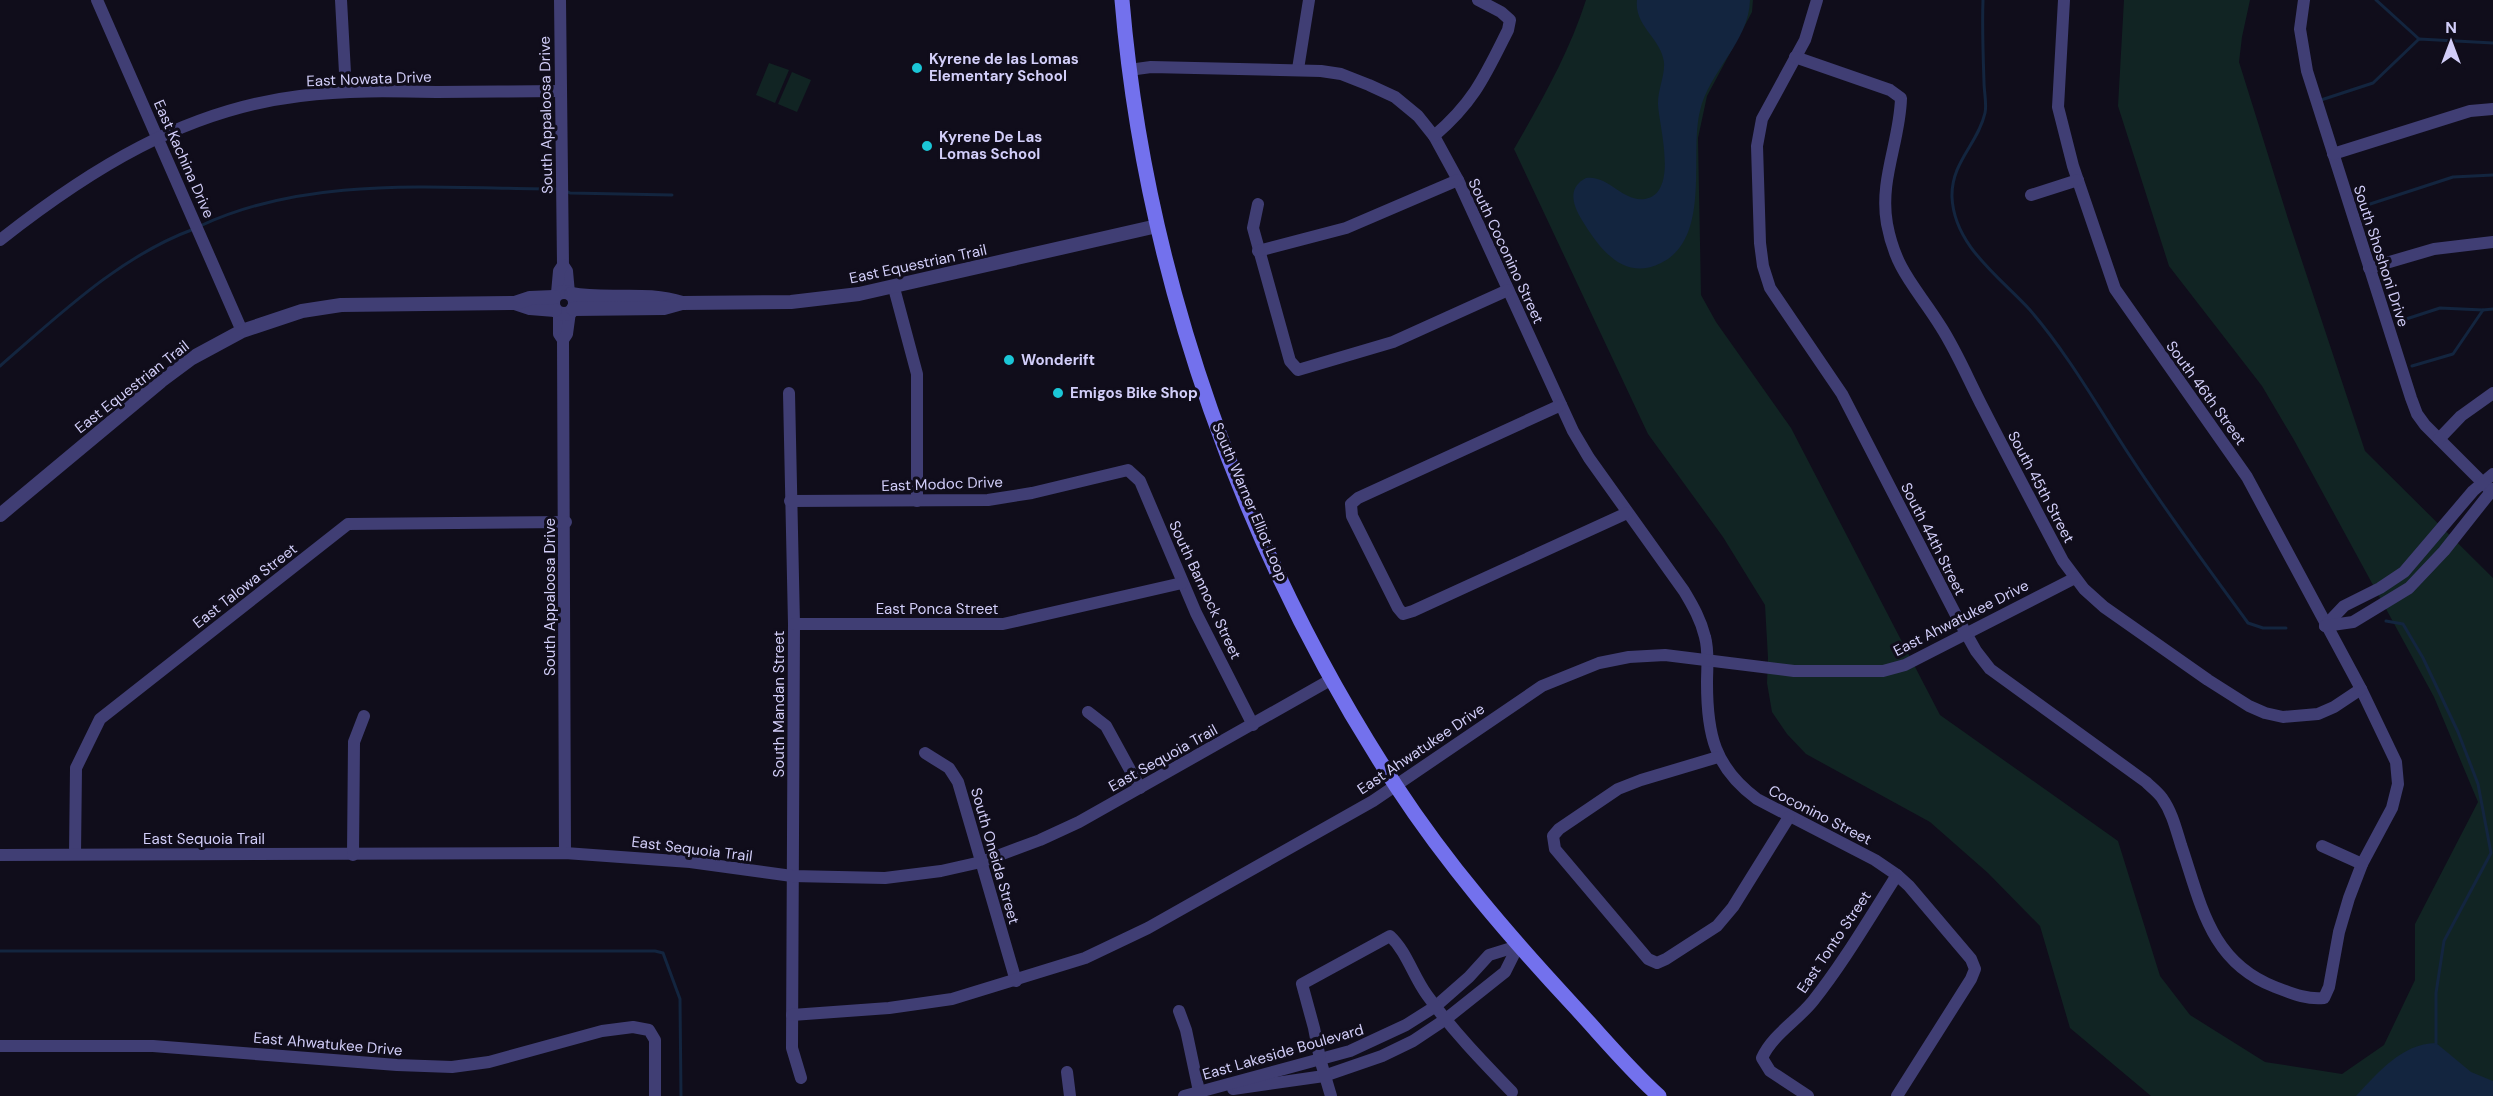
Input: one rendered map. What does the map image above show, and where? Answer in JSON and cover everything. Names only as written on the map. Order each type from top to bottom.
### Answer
[{"type":"main road","name":"South Warner Elliot Loop","points":[[1122,0],[1129,70],[1157,226],[1185,332],[1226,453],[1302,623],[1332,679],[1395,785],[1444,854],[1518,946],[1652,1094]]},
{"type":"street","name":"East Kachina Drive","points":[[97,0],[242,331]]},
{"type":"street","points":[[341,0],[346,91]]},
{"type":"street","name":"South Appaloosa Drive","points":[[560,0],[563,265],[567,271],[559,334],[563,340],[566,522],[565,853]]},
{"type":"street","points":[[1298,69],[1309,0]]},
{"type":"street","points":[[1434,136],[1456,117],[1471,99],[1508,30],[1510,20],[1501,12],[1478,0]]},
{"type":"street","name":"South 44th Street","points":[[1817,0],[1811,24],[1762,119],[1757,146],[1760,243],[1763,266],[1770,288],[1842,394],[1966,633],[1990,669],[2146,782],[2162,798],[2172,819],[2213,936],[2242,969],[2265,983],[2314,999],[2324,998],[2329,987],[2339,932],[2362,864]]},
{"type":"street","name":"South 46th Street","points":[[2064,0],[2058,106],[2078,180],[2115,289],[2247,477],[2361,690],[2396,762],[2398,784],[2392,808],[2362,864]]},
{"type":"street","name":"South Shoshoni Drive","points":[[2304,0],[2300,29],[2302,52],[2417,414],[2490,489]]},
{"type":"street","name":"South 45th Street","points":[[1795,57],[1890,90],[1901,98],[1901,112],[1888,165],[1884,196],[1887,223],[1895,254],[1906,278],[1941,327],[2062,561],[2084,589],[2114,614],[2208,680],[2249,706],[2265,713],[2291,717],[2318,714],[2361,690]]},
{"type":"street","name":"South Coconino Street","points":[[1129,70],[1151,67],[1298,69],[1341,75],[1395,97],[1418,116],[1434,136],[1458,180],[1561,405],[1589,458],[1698,613],[1706,639],[1707,660]]},
{"type":"street","name":"East Nowata Drive","points":[[0,240],[86,176],[158,137],[194,122],[236,110],[297,96],[346,91],[560,91]]},
{"type":"street","points":[[2333,154],[2470,111],[2493,109]]},
{"type":"street","points":[[1258,251],[1346,228],[1458,180]]},
{"type":"street","points":[[2031,195],[2078,180]]},
{"type":"street","points":[[1258,204],[1253,228],[1258,251],[1290,361],[1298,370],[1393,342],[1508,290]]},
{"type":"street","name":"East Equestrian Trail","points":[[0,515],[161,381],[192,358],[242,331],[302,311],[341,305],[515,303],[530,298],[563,303],[594,298],[662,296],[682,303],[811,301],[894,288],[1157,226]]},
{"type":"street","points":[[2369,268],[2434,249],[2493,242]]},
{"type":"street","points":[[894,288],[917,374],[917,501]]},
{"type":"street","name":"South Mandan Street","points":[[789,393],[794,624],[792,1048],[801,1078]]},
{"type":"street","points":[[2439,439],[2461,417],[2493,393]]},
{"type":"street","points":[[1561,405],[1358,498],[1351,504],[1352,516],[1398,608],[1403,614],[1627,513]]},
{"type":"street","name":"East Modoc Drive","points":[[790,501],[988,500],[1128,470]]},
{"type":"street","name":"South Bannock Street","points":[[1128,470],[1140,482],[1182,583],[1253,724]]},
{"type":"street","points":[[2325,626],[2353,622],[2409,588],[2444,551],[2490,489],[2493,474]]},
{"type":"street","points":[[2325,626],[2344,606],[2380,588],[2404,572],[2490,489]]},
{"type":"street","name":"East Talowa Street","points":[[75,854],[76,768],[100,719],[348,524],[566,522]]},
{"type":"street","name":"East Ahwatukee Drive","points":[[792,1015],[889,1008],[952,999],[1085,958],[1148,928],[1373,801],[1542,686],[1568,673],[1599,663],[1629,657],[1665,655],[1794,671],[1883,671],[1905,665],[2076,578]]},
{"type":"street","name":"East Ponca Street","points":[[794,624],[1003,624],[1182,583]]},
{"type":"street","name":"Coconino Street","points":[[1707,660],[1708,716],[1718,757],[1740,786],[1757,799],[1875,860],[1897,875],[1971,959],[1975,969],[1971,979],[1897,1096]]},
{"type":"street","name":"East Sequoia Trail","points":[[0,855],[565,853],[690,862],[792,876],[894,877],[941,871],[981,862],[1040,840],[1079,822],[1332,679]]},
{"type":"street","points":[[1088,712],[1106,726],[1140,788]]},
{"type":"street","points":[[353,855],[354,742],[364,716]]},
{"type":"street","name":"South Oneida Street","points":[[925,753],[949,768],[958,782],[1016,981]]},
{"type":"street","points":[[1718,757],[1618,789],[1559,829],[1553,836],[1555,849],[1648,959],[1658,963],[1717,926],[1733,906],[1789,817]]},
{"type":"street","points":[[2322,846],[2362,864]]},
{"type":"street","name":"East Tonto Street","points":[[1808,1096],[1770,1071],[1762,1058],[1767,1045],[1796,1021],[1828,981],[1897,875]]},
{"type":"street","points":[[1331,1096],[1302,984],[1390,936],[1400,945],[1426,993],[1512,1092]]},
{"type":"street","name":"East Lakeside Boulevard","points":[[1184,1096],[1324,1076],[1382,1056],[1413,1041],[1489,955],[1518,946]]},
{"type":"street","name":"East Lakeside Boulevard","points":[[1200,1094],[1375,1041],[1406,1025],[1441,1012],[1505,972],[1518,946]]},
{"type":"street","points":[[1179,1011],[1186,1030],[1200,1094]]},
{"type":"street","name":"East Ahwatukee Drive","points":[[0,1046],[153,1046],[407,1066],[452,1067],[489,1062],[602,1031],[633,1027],[649,1030],[655,1040],[655,1096]]},
{"type":"street","points":[[1067,1072],[1070,1096]]},
{"type":"green space","points":[[1586,0],[1753,0],[1752,12],[1707,96],[1698,138],[1701,295],[1716,322],[1791,428],[1940,715],[2118,841],[2160,976],[2190,1015],[2265,1062],[2342,1074],[2384,1045],[2415,980],[2415,924],[2478,802],[2434,697],[2294,440],[2262,386],[2169,266],[2118,106],[2124,0],[2250,0],[2239,62],[2365,451],[2493,578],[2493,1096],[2151,1096],[2070,1028],[2040,926],[1988,873],[1930,822],[1806,754],[1787,734],[1772,712],[1767,683],[1765,605],[1723,537],[1648,434],[1514,149],[1563,58]]},
{"type":"green space","points":[[769,63],[789,70],[775,103],[756,95]]},
{"type":"green space","points":[[792,72],[811,80],[797,112],[778,104]]},
{"type":"water","points":[[1637,0],[1750,0],[1743,29],[1711,83],[1700,111],[1697,129],[1696,194],[1687,235],[1677,251],[1661,263],[1648,268],[1626,266],[1607,254],[1578,213],[1573,195],[1577,185],[1586,178],[1602,180],[1629,197],[1637,199],[1645,199],[1656,194],[1662,184],[1665,156],[1658,103],[1664,62],[1658,46],[1643,25],[1637,9]]},
{"type":"water","points":[[2436,1043],[2471,1072],[2493,1081],[2493,1096],[2356,1096],[2382,1069],[2401,1054],[2412,1048]]},
{"type":"waterway","points":[[1983,0],[1986,109],[1982,124],[1960,163],[1953,185],[1955,215],[1961,231],[1980,260],[2030,310],[2057,344],[2158,498],[2248,623],[2263,628],[2286,628]]},
{"type":"waterway","points":[[2376,0],[2419,39]]},
{"type":"waterway","points":[[2321,100],[2373,83],[2419,39],[2493,43]]},
{"type":"waterway","points":[[2364,206],[2453,177],[2493,175]]},
{"type":"waterway","points":[[200,226],[242,209],[286,198],[331,191],[423,187],[560,189]]},
{"type":"waterway","points":[[566,191],[570,193],[672,195]]},
{"type":"waterway","points":[[0,366],[91,288],[141,255],[194,229]]},
{"type":"waterway","points":[[2397,322],[2440,308],[2483,310]]},
{"type":"waterway","points":[[2412,366],[2453,354],[2483,310],[2493,309]]},
{"type":"waterway","points":[[2386,621],[2403,624],[2423,658],[2458,732],[2478,784],[2491,853],[2444,941],[2436,993],[2436,1043]]},
{"type":"waterway","points":[[0,951],[655,951],[663,953],[680,999],[681,1096]]},
{"type":"place","name":"Kyrene de las Lomas Elementary School","points":[[917,68]]},
{"type":"place","name":"Kyrene De Las Lomas School","points":[[927,146]]},
{"type":"place","name":"Wonderift","points":[[1009,360]]},
{"type":"place","name":"Emigos Bike Shop","points":[[1058,393]]}]
